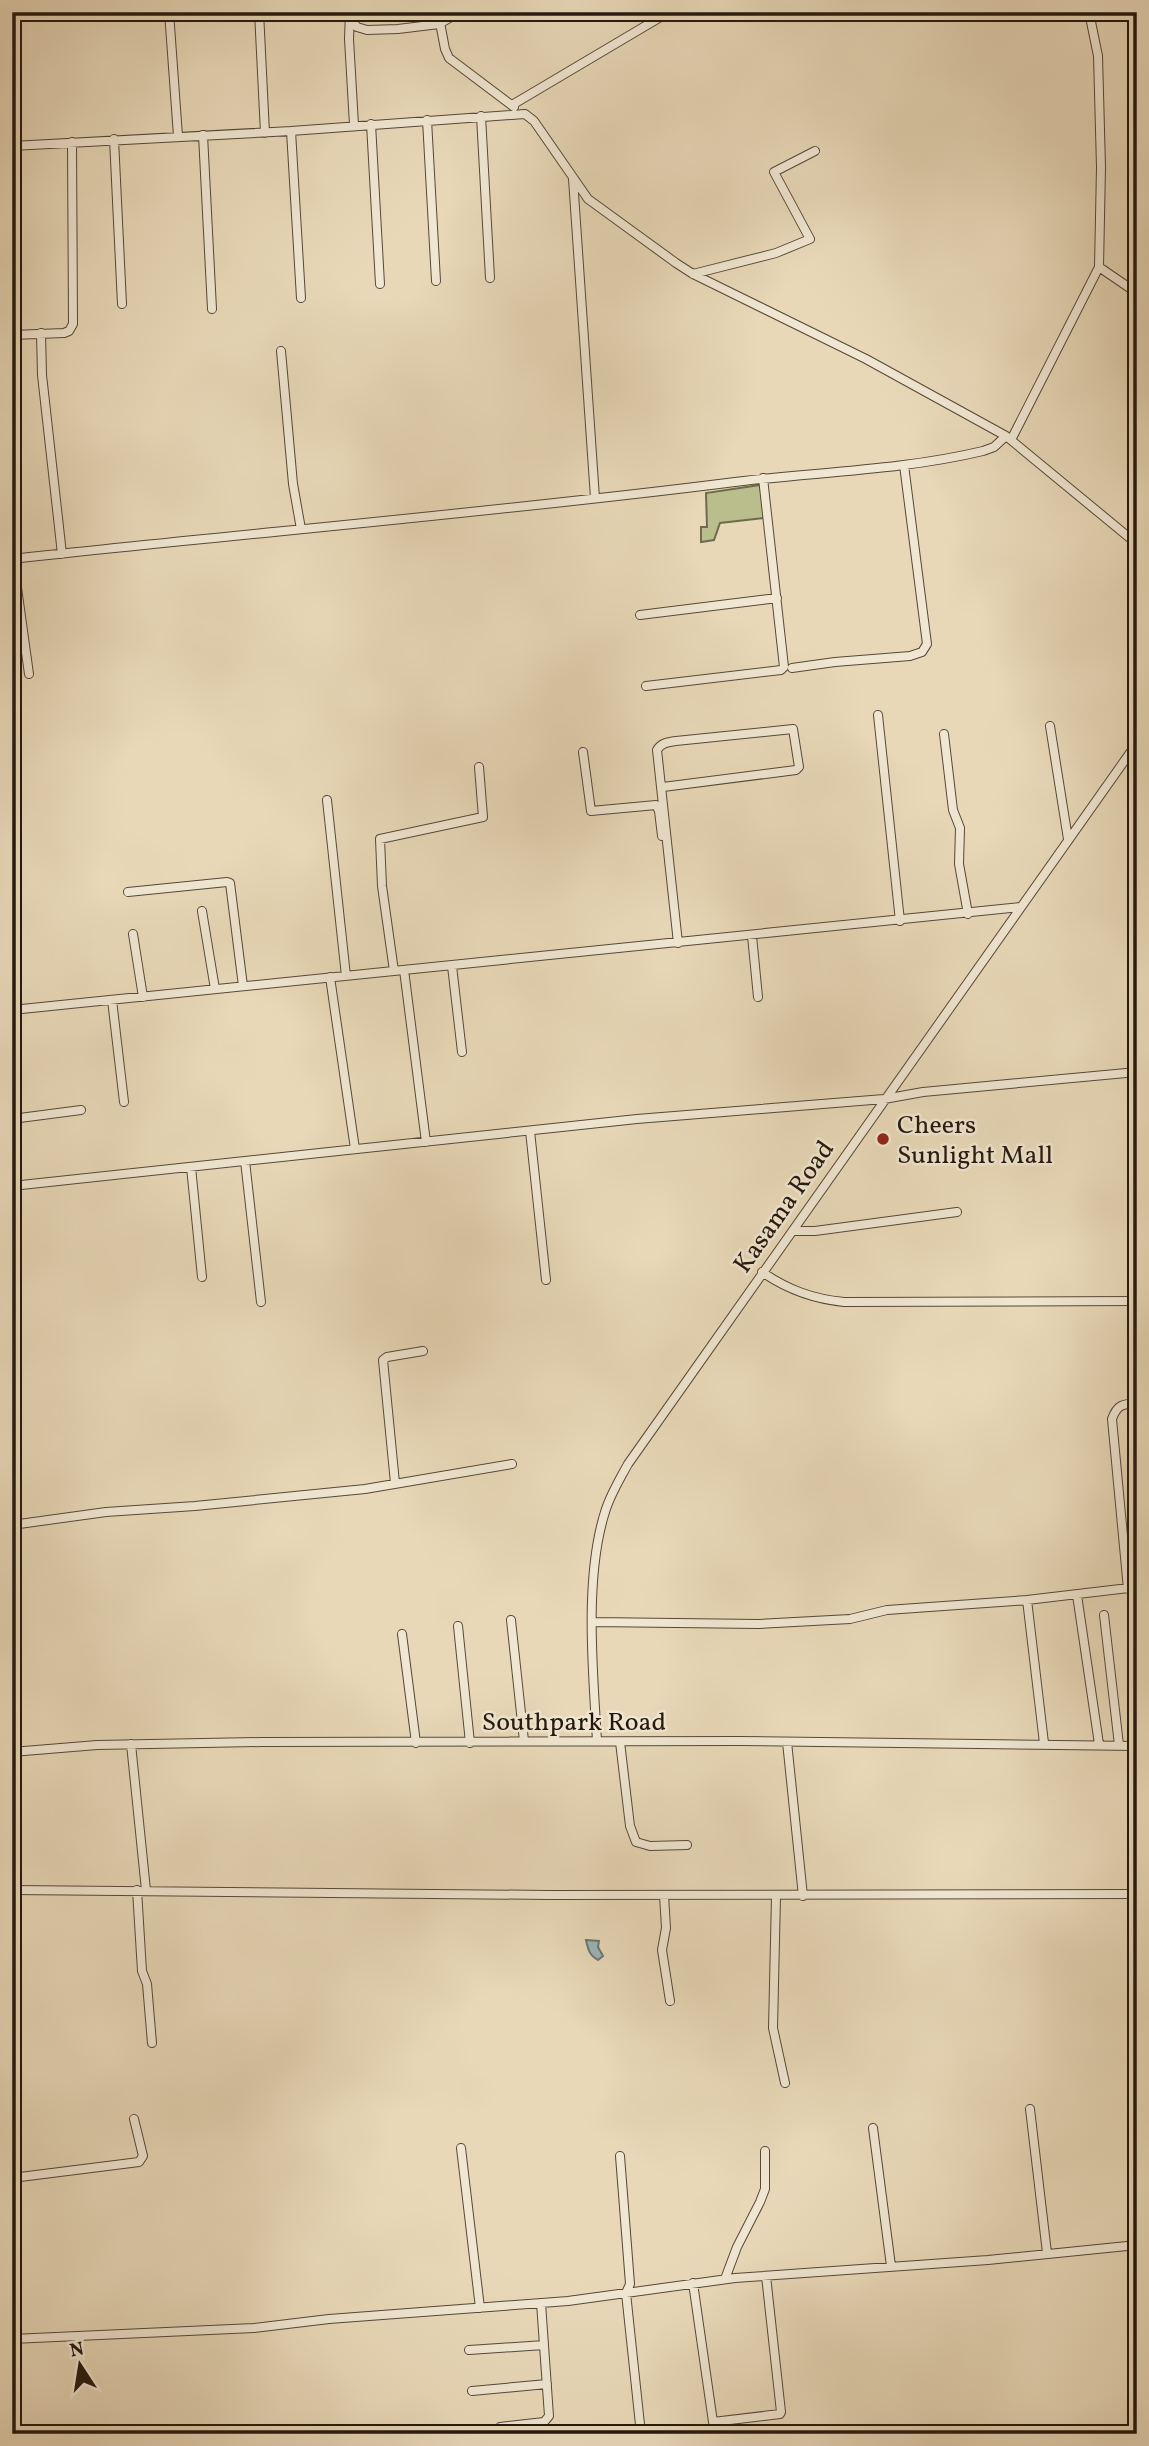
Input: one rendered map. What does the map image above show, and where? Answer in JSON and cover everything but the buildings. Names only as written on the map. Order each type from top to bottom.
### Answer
[{"type":"street","points":[[169,12],[178,136]]},
{"type":"street","points":[[259,12],[265,133]]},
{"type":"street","points":[[438,12],[449,58],[534,121],[588,200],[693,274],[866,359],[1008,438],[1137,544]]},
{"type":"street","points":[[349,39],[351,34],[360,28],[398,29],[439,24],[460,12]]},
{"type":"street","points":[[512,105],[668,12]]},
{"type":"street","points":[[816,15],[828,12]]},
{"type":"street","points":[[29,674],[13,559],[904,465],[994,447],[1008,438],[1099,267],[1101,167],[1098,56],[1089,12]]},
{"type":"street","points":[[350,16],[360,28]]},
{"type":"street","points":[[350,16],[354,125]]},
{"type":"street","points":[[12,146],[265,133],[525,114]]},
{"type":"street","points":[[481,116],[490,278]]},
{"type":"street","points":[[427,120],[436,281]]},
{"type":"street","points":[[371,124],[380,284]]},
{"type":"street","points":[[291,131],[302,298]]},
{"type":"street","points":[[203,135],[212,309]]},
{"type":"street","points":[[114,139],[122,304]]},
{"type":"street","points":[[12,335],[64,333],[69,331],[73,324],[72,142]]},
{"type":"street","points":[[693,274],[776,253],[810,239],[774,172],[815,151]]},
{"type":"street","points":[[573,179],[595,498]]},
{"type":"street","points":[[575,206],[588,200]]},
{"type":"street","points":[[1099,267],[1137,293]]},
{"type":"street","points":[[41,333],[42,375],[62,554]]},
{"type":"street","points":[[281,351],[293,484],[301,529]]},
{"type":"street","points":[[792,668],[910,656],[922,652],[927,644],[904,465]]},
{"type":"street","points":[[646,686],[781,670],[784,663],[763,478]]},
{"type":"street","points":[[640,615],[776,598]]},
{"type":"street","points":[[878,715],[900,921]]},
{"type":"street","points":[[1050,726],[1068,839]]},
{"type":"street","points":[[663,787],[796,770],[799,767],[793,729],[665,743],[657,750],[663,787],[676,944]]},
{"type":"street","points":[[944,734],[953,810],[960,828],[958,864],[968,914]]},
{"type":"street","name":"Kasama Road","points":[[597,1741],[593,1622],[595,1564],[601,1524],[610,1498],[628,1464],[1137,743]]},
{"type":"street","points":[[583,752],[590,811],[652,804],[658,807],[676,944]]},
{"type":"street","points":[[394,971],[382,886],[380,839],[483,817],[479,767]]},
{"type":"street","points":[[327,800],[346,976]]},
{"type":"street","points":[[128,892],[230,883],[243,986]]},
{"type":"street","points":[[12,1010],[1020,907]]},
{"type":"street","points":[[202,911],[215,989]]},
{"type":"street","points":[[134,934],[143,997]]},
{"type":"street","points":[[751,936],[758,997]]},
{"type":"street","points":[[452,966],[462,1052]]},
{"type":"street","points":[[404,970],[426,1142]]},
{"type":"street","points":[[330,977],[355,1149]]},
{"type":"street","points":[[112,1000],[124,1102]]},
{"type":"street","points":[[12,1186],[637,1119],[884,1099],[923,1091],[1137,1072]]},
{"type":"street","points":[[12,1119],[81,1110]]},
{"type":"street","points":[[530,1131],[546,1280]]},
{"type":"street","points":[[245,1161],[261,1302]]},
{"type":"street","points":[[191,1167],[202,1277]]},
{"type":"street","points":[[793,1230],[815,1231],[957,1212]]},
{"type":"street","points":[[762,1272],[797,1293],[820,1300],[845,1302],[1137,1301]]},
{"type":"street","points":[[395,1483],[382,1364],[387,1357],[423,1351]]},
{"type":"street","points":[[593,1622],[759,1624],[850,1619],[887,1610],[1027,1600],[1132,1588],[1112,1419],[1122,1404],[1137,1403]]},
{"type":"street","points":[[12,1525],[106,1512],[365,1489],[512,1464]]},
{"type":"street","points":[[1077,1595],[1099,1744]]},
{"type":"street","points":[[1027,1600],[1045,1743]]},
{"type":"street","points":[[1104,1615],[1119,1745]]},
{"type":"street","points":[[511,1620],[524,1741]]},
{"type":"street","points":[[458,1626],[470,1743]]},
{"type":"street","points":[[402,1634],[416,1743]]},
{"type":"street","name":"Southpark Road","points":[[12,1752],[131,1745],[261,1742],[1045,1743],[1137,1746]]},
{"type":"street","points":[[620,1742],[630,1826],[636,1842],[650,1846],[687,1844]]},
{"type":"street","points":[[787,1742],[803,1896]]},
{"type":"street","points":[[131,1745],[142,1890],[142,1971],[147,1984],[152,2043]]},
{"type":"street","points":[[12,1890],[776,1896],[1137,1895]]},
{"type":"street","points":[[664,1895],[666,1928],[662,1950],[670,2001]]},
{"type":"street","points":[[776,1896],[773,2028],[785,2082]]},
{"type":"street","points":[[1030,2109],[1047,2253]]},
{"type":"street","points":[[12,2178],[139,2162],[143,2156],[134,2119]]},
{"type":"street","points":[[873,2128],[891,2266]]},
{"type":"street","points":[[461,2148],[480,2308]]},
{"type":"street","points":[[725,2279],[765,2189],[765,2151]]},
{"type":"street","points":[[620,2155],[630,2284],[626,2293],[641,2434]]},
{"type":"street","points":[[12,2339],[254,2328],[330,2319],[541,2303],[725,2279],[988,2260],[1137,2245]]},
{"type":"street","points":[[693,2283],[713,2423],[781,2412],[766,2276]]},
{"type":"street","points":[[500,2427],[544,2423],[548,2420],[541,2303]]},
{"type":"street","points":[[469,2350],[544,2345]]},
{"type":"street","points":[[472,2391],[547,2385]]},
{"type":"green space","points":[[760,485],[765,518],[720,523],[714,540],[701,542],[701,527],[707,527],[706,493]]},
{"type":"water","points":[[586,1940],[599,1941],[598,1947],[603,1956],[598,1960],[593,1956]]},
{"type":"place","name":"Cheers Sunlight Mall","points":[[883,1139]]}]
